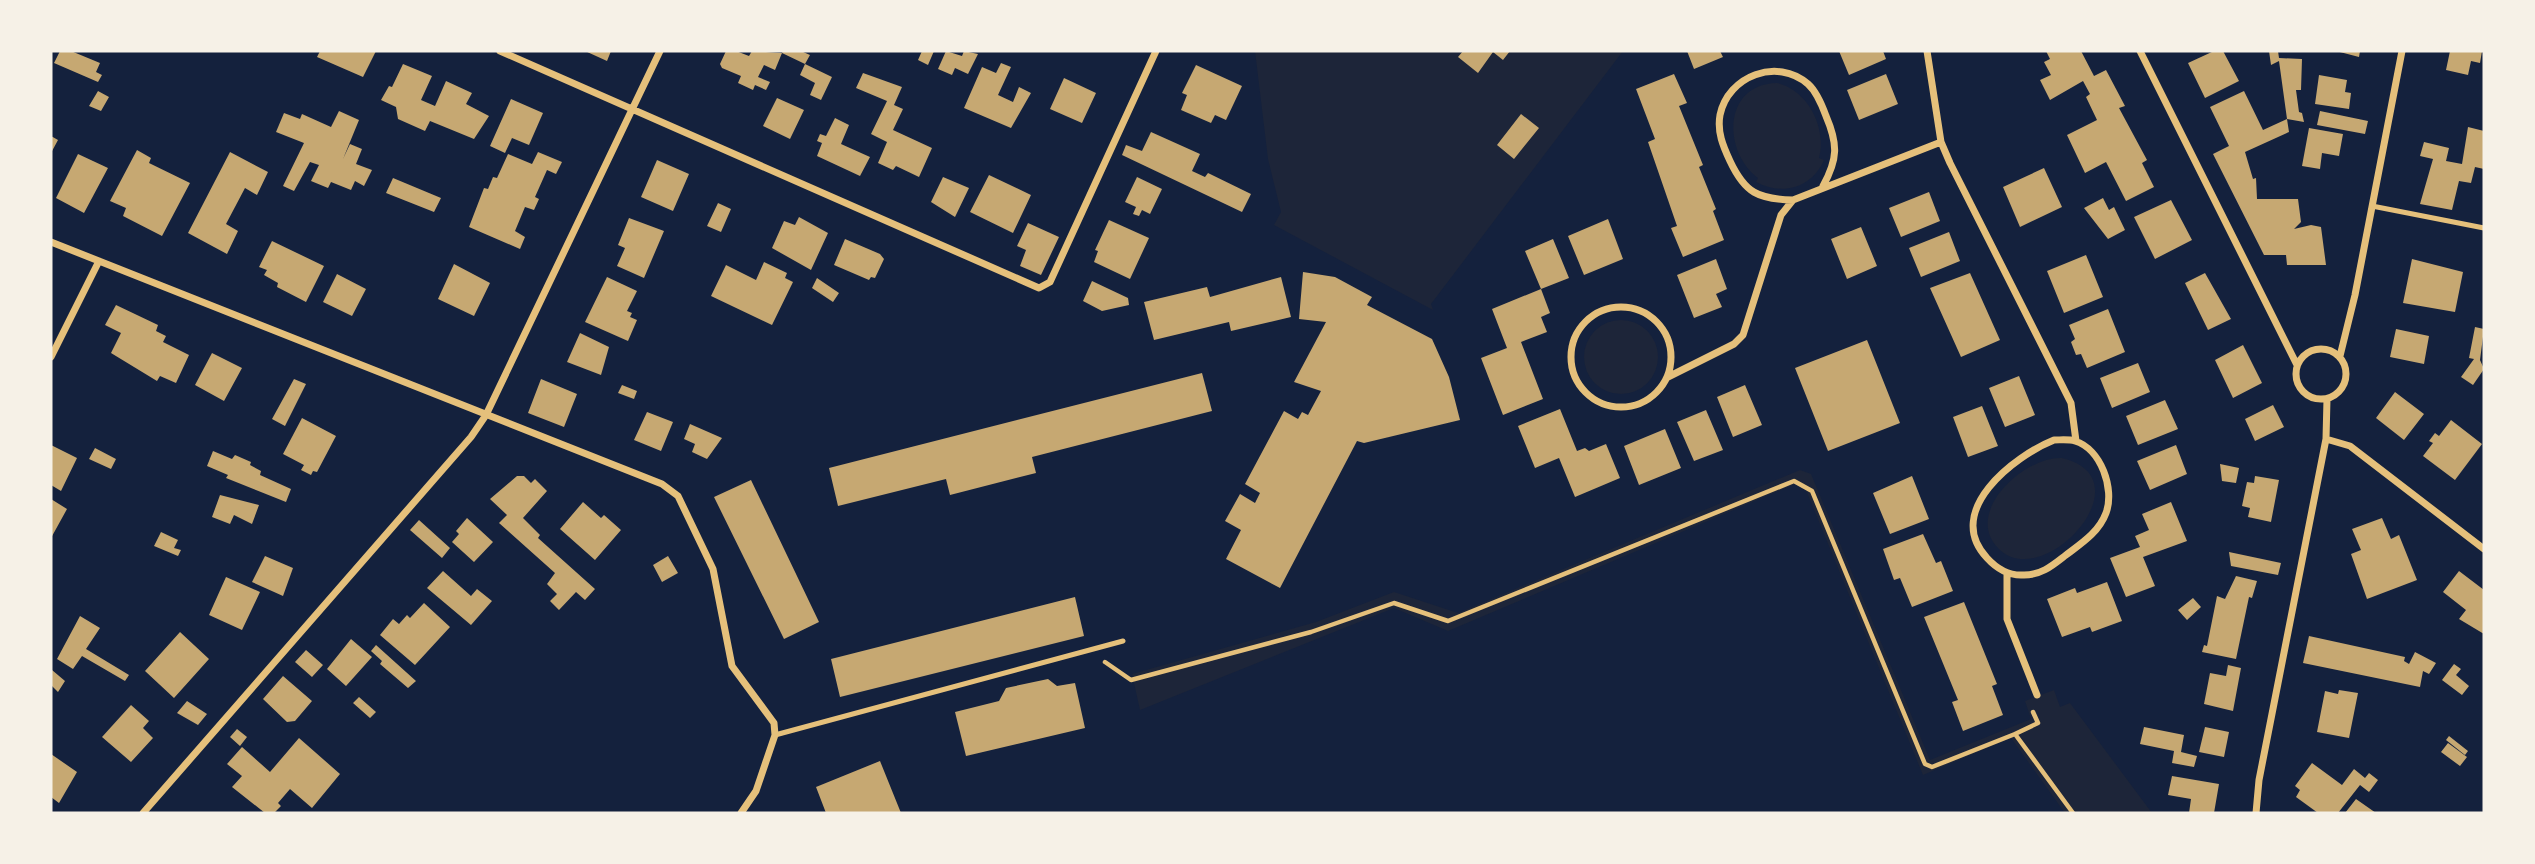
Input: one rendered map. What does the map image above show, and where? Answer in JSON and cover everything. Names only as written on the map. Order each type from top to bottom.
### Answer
[{"type":"street","points":[[500,51],[1039,288],[1050,282],[1156,51]]},
{"type":"street","points":[[143,813],[471,437],[486,415],[660,51]]},
{"type":"street","points":[[1927,51],[1941,142],[2071,403],[2076,441]]},
{"type":"street","points":[[2140,51],[2297,365],[2297,381],[2305,393],[2319,399],[2327,399],[2344,385],[2347,369],[2340,356],[2324,349],[2308,352],[2297,365]]},
{"type":"street","points":[[2340,356],[2344,348],[2402,51]]},
{"type":"street","points":[[1823,187],[1835,164],[1838,149],[1819,98],[1810,85],[1798,77],[1773,71],[1742,80],[1731,90],[1720,114],[1721,142],[1739,180],[1747,188],[1772,199],[1793,200],[1941,142]]},
{"type":"street","points":[[1668,377],[1672,361],[1671,345],[1659,324],[1639,310],[1623,306],[1592,316],[1581,327],[1573,341],[1571,358],[1574,375],[1583,390],[1604,403],[1629,407],[1645,401],[1659,391],[1668,377],[1734,344],[1743,335],[1781,215],[1793,200]]},
{"type":"street","points":[[51,242],[663,484],[678,496],[713,569],[732,666],[754,698],[769,712],[775,735],[756,791],[741,813]]},
{"type":"street","points":[[51,357],[99,261]]},
{"type":"street","points":[[2256,813],[2259,780],[2326,439],[2327,399]]},
{"type":"street","points":[[2326,439],[2350,446],[2484,549]]},
{"type":"street","points":[[2054,440],[2076,441],[2097,460],[2109,488],[2106,512],[2100,524],[2048,569],[2037,574],[2007,573],[1984,555],[1976,540],[1974,519],[1979,501],[1994,481],[2039,446],[2054,440]]},
{"type":"street","points":[[2007,573],[2007,620],[2037,695]]},
{"type":"lane","points":[[2372,206],[2484,228]]},
{"type":"lane","points":[[775,735],[1123,641]]},
{"type":"path","points":[[1089,651],[1131,680],[1311,632],[1394,603],[1448,621],[1794,481],[1812,491],[1925,764],[1932,767],[2015,734],[2073,813]]},
{"type":"shaded area","points":[[1255,51],[1463,51],[1458,58],[1478,72],[1493,52],[1503,60],[1510,51],[1623,51],[1431,304],[1433,310],[1274,225],[1281,212],[1268,159]]},
{"type":"shaded area","points":[[1777,83],[1798,93],[1813,112],[1820,135],[1819,158],[1824,160],[1812,177],[1786,189],[1756,182],[1758,178],[1746,166],[1738,152],[1734,136],[1738,106],[1746,94],[1759,86]]},
{"type":"shaded area","points":[[1621,320],[1642,326],[1652,336],[1658,357],[1652,378],[1642,388],[1621,394],[1600,388],[1590,378],[1584,357],[1590,336],[1600,326]]},
{"type":"shaded area","points":[[2062,458],[2086,470],[2095,488],[2092,508],[2079,529],[2061,546],[2039,557],[2017,558],[1998,548],[1989,534],[1988,518],[1993,503],[2016,476],[2031,466]]},
{"type":"shaded area","points":[[1800,470],[1811,474],[1930,760],[2031,719],[2025,701],[2054,690],[2060,707],[2070,703],[2152,813],[2065,813],[2011,738],[1923,775],[1806,490],[1795,484],[1448,631],[1394,608],[1140,710],[1132,674],[1316,622],[1394,592],[1458,613]]},
{"type":"building","points":[[60,51],[71,51],[100,63],[96,72],[102,75],[98,82],[54,63]]},
{"type":"building","points":[[320,51],[376,51],[363,77],[317,57]]},
{"type":"building","points":[[585,51],[611,51],[607,61]]},
{"type":"building","points":[[726,51],[736,51],[749,56],[752,51],[782,53],[775,70],[764,65],[758,77],[770,82],[766,90],[755,85],[753,90],[738,83],[741,76],[722,68],[720,64]]},
{"type":"building","points":[[801,51],[810,55],[805,64],[782,53]]},
{"type":"building","points":[[922,51],[934,51],[928,65],[918,60]]},
{"type":"building","points":[[946,51],[962,56],[964,51],[978,54],[968,74],[955,68],[952,75],[938,69]]},
{"type":"building","points":[[1463,51],[1510,51],[1503,60],[1493,52],[1478,73],[1458,57]]},
{"type":"building","points":[[1687,51],[1720,51],[1723,57],[1694,69]]},
{"type":"building","points":[[1839,51],[1883,51],[1886,59],[1849,75]]},
{"type":"building","points":[[2046,51],[2081,51],[2094,76],[2106,70],[2125,106],[2119,108],[2147,160],[2142,163],[2154,187],[2126,201],[2106,162],[2085,173],[2067,135],[2097,120],[2086,97],[2090,94],[2083,81],[2050,100],[2040,80],[2051,75],[2044,62],[2050,59]]},
{"type":"building","points":[[2214,51],[2223,51],[2239,81],[2205,98],[2188,63]]},
{"type":"building","points":[[2269,51],[2278,51],[2279,58],[2302,59],[2301,90],[2296,90],[2299,112],[2302,113],[2304,122],[2287,119],[2279,61],[2271,65]]},
{"type":"building","points":[[2336,51],[2360,51],[2359,57]]},
{"type":"building","points":[[2450,51],[2482,51],[2480,63],[2471,61],[2468,75],[2446,70]]},
{"type":"building","points":[[1001,63],[1011,67],[998,95],[1013,102],[1019,87],[1031,93],[1011,128],[964,108],[982,67],[996,73]]},
{"type":"building","points":[[403,64],[432,76],[421,100],[435,106],[446,81],[472,93],[466,104],[489,116],[474,139],[430,121],[425,131],[398,119],[396,107],[381,100],[389,86],[392,87]]},
{"type":"building","points":[[805,64],[832,77],[821,100],[810,95],[815,83],[800,75]]},
{"type":"building","points":[[1196,65],[1242,86],[1226,120],[1215,115],[1211,123],[1181,110],[1187,95],[1182,93]]},
{"type":"building","points":[[863,73],[902,87],[894,105],[903,109],[893,130],[932,148],[919,177],[896,166],[893,170],[878,163],[887,142],[871,134],[887,101],[856,88]]},
{"type":"building","points":[[1674,74],[1687,103],[1679,106],[1703,165],[1699,167],[1716,209],[1713,211],[1724,240],[1683,257],[1671,228],[1677,226],[1648,142],[1655,139],[1636,89]]},
{"type":"building","points":[[1886,74],[1898,104],[1859,120],[1847,90]]},
{"type":"building","points":[[2319,75],[2347,80],[2345,92],[2351,93],[2349,109],[2315,104]]},
{"type":"building","points":[[1064,78],[1096,93],[1082,123],[1050,109]]},
{"type":"building","points":[[98,91],[109,97],[101,111],[89,106]]},
{"type":"building","points":[[2244,91],[2263,130],[2287,119],[2289,132],[2245,152],[2253,179],[2256,178],[2257,199],[2298,199],[2301,222],[2294,229],[2311,225],[2321,227],[2326,265],[2287,265],[2286,255],[2264,255],[2213,154],[2229,146],[2210,107]]},
{"type":"building","points":[[777,98],[804,110],[790,139],[763,126]]},
{"type":"building","points":[[511,99],[543,113],[529,145],[512,138],[505,153],[490,146]]},
{"type":"building","points":[[339,111],[359,120],[343,159],[350,144],[362,149],[356,164],[372,170],[364,186],[355,181],[351,190],[331,182],[328,188],[311,181],[319,165],[310,162],[294,191],[283,186],[304,143],[276,132],[284,113],[300,119],[302,114],[331,127]]},
{"type":"building","points":[[2320,111],[2368,121],[2365,134],[2317,125]]},
{"type":"building","points":[[1521,114],[1539,128],[1514,159],[1497,145]]},
{"type":"building","points":[[835,118],[849,125],[841,144],[870,157],[860,176],[817,156],[822,143],[817,141],[820,134],[826,136]]},
{"type":"building","points":[[2468,127],[2484,131],[2484,169],[2475,167],[2471,183],[2459,181],[2452,210],[2420,204],[2433,159],[2420,156],[2424,142],[2449,148],[2446,161],[2462,164]]},
{"type":"building","points":[[2309,128],[2343,134],[2339,156],[2322,153],[2320,169],[2302,166]]},
{"type":"building","points":[[1151,132],[1200,154],[1192,171],[1205,177],[1208,173],[1251,194],[1242,212],[1122,155],[1126,145],[1142,151]]},
{"type":"building","points":[[51,136],[58,140],[51,153]]},
{"type":"building","points":[[137,150],[151,158],[149,163],[190,183],[162,236],[123,216],[126,208],[110,201]]},
{"type":"building","points":[[230,152],[268,172],[257,195],[245,188],[226,224],[238,231],[227,254],[188,233]]},
{"type":"building","points":[[538,152],[562,162],[556,174],[547,170],[535,197],[539,199],[534,210],[525,207],[515,231],[525,237],[520,249],[469,227],[484,188],[488,189],[493,177],[497,178],[508,154],[532,164]]},
{"type":"building","points":[[78,154],[108,168],[84,213],[56,198]]},
{"type":"building","points":[[657,160],[689,174],[673,211],[641,197]]},
{"type":"building","points":[[2044,168],[2062,207],[2020,227],[2003,187]]},
{"type":"building","points":[[989,175],[1031,195],[1013,233],[970,212]]},
{"type":"building","points":[[943,177],[969,188],[955,217],[931,202]]},
{"type":"building","points":[[1137,177],[1162,189],[1150,214],[1142,210],[1139,216],[1133,214],[1136,207],[1125,202]]},
{"type":"building","points":[[393,178],[441,198],[434,212],[386,193]]},
{"type":"building","points":[[1929,192],[1940,221],[1901,237],[1889,208]]},
{"type":"building","points":[[2103,198],[2109,210],[2114,207],[2125,230],[2108,239],[2084,208]]},
{"type":"building","points":[[2171,200],[2192,240],[2155,259],[2134,217]]},
{"type":"building","points":[[718,203],[731,209],[721,232],[707,226]]},
{"type":"building","points":[[799,217],[828,233],[811,270],[772,248],[784,221],[795,225]]},
{"type":"building","points":[[629,218],[664,231],[644,278],[617,266],[625,248],[618,245]]},
{"type":"building","points":[[1608,219],[1623,259],[1584,275],[1568,236]]},
{"type":"building","points":[[1109,220],[1149,238],[1130,279],[1094,262],[1098,251],[1095,250]]},
{"type":"building","points":[[1028,223],[1059,237],[1041,275],[1020,266],[1026,250],[1017,246]]},
{"type":"building","points":[[1861,227],[1877,266],[1847,279],[1831,239]]},
{"type":"building","points":[[1949,232],[1960,261],[1921,277],[1909,248]]},
{"type":"building","points":[[845,239],[880,254],[884,259],[875,278],[871,277],[869,280],[834,265]]},
{"type":"building","points":[[1553,239],[1569,278],[1541,289],[1525,251]]},
{"type":"building","points":[[272,241],[324,266],[306,302],[277,287],[278,283],[264,275],[267,270],[259,267]]},
{"type":"building","points":[[2086,255],[2103,297],[2064,313],[2047,271]]},
{"type":"building","points":[[1716,259],[1727,289],[1716,294],[1722,307],[1694,318],[1677,275]]},
{"type":"building","points":[[2412,259],[2463,272],[2455,312],[2403,303]]},
{"type":"building","points":[[764,262],[787,273],[785,278],[793,282],[772,325],[711,296],[726,265],[756,280]]},
{"type":"building","points":[[454,264],[490,283],[474,316],[438,299]]},
{"type":"building","points":[[1303,272],[1335,277],[1372,297],[1367,305],[1432,339],[1449,377],[1460,420],[1364,443],[1357,441],[1280,588],[1226,559],[1241,530],[1225,521],[1240,494],[1255,503],[1260,493],[1245,484],[1284,411],[1298,419],[1302,412],[1308,415],[1321,391],[1294,382],[1326,322],[1299,319]]},
{"type":"building","points":[[1970,273],[2000,340],[1961,357],[1930,288]]},
{"type":"building","points":[[2205,273],[2231,319],[2208,330],[2185,283]]},
{"type":"building","points":[[337,274],[366,289],[352,316],[323,302]]},
{"type":"building","points":[[607,277],[637,291],[627,311],[632,313],[630,317],[637,320],[628,341],[585,322]]},
{"type":"building","points":[[1281,277],[1291,317],[1231,331],[1229,322],[1154,340],[1144,302],[1207,287],[1210,297]]},
{"type":"building","points":[[817,278],[839,293],[833,302],[812,288]]},
{"type":"building","points":[[1092,281],[1128,298],[1129,305],[1102,311],[1083,301]]},
{"type":"building","points":[[1541,289],[1550,313],[1541,317],[1547,332],[1521,342],[1543,399],[1503,415],[1481,358],[1507,348],[1492,309]]},
{"type":"building","points":[[116,305],[158,325],[156,331],[166,336],[163,342],[189,355],[176,383],[160,376],[157,381],[111,353],[121,333],[105,325]]},
{"type":"building","points":[[2108,309],[2125,352],[2087,368],[2081,354],[2076,355],[2071,342],[2075,339],[2069,325]]},
{"type":"building","points":[[2475,327],[2484,329],[2480,360],[2484,369],[2473,385],[2461,377],[2474,359],[2469,358]]},
{"type":"building","points":[[2396,329],[2429,336],[2424,364],[2390,357]]},
{"type":"building","points":[[580,333],[609,347],[601,375],[567,362]]},
{"type":"building","points":[[1867,340],[1900,423],[1828,451],[1795,368]]},
{"type":"building","points":[[2243,345],[2262,383],[2233,398],[2215,360]]},
{"type":"building","points":[[212,353],[242,368],[224,401],[195,385]]},
{"type":"building","points":[[2138,363],[2150,392],[2112,408],[2100,378]]},
{"type":"building","points":[[1202,373],[1212,411],[1032,457],[1036,473],[950,495],[946,479],[838,506],[829,468]]},
{"type":"building","points":[[2019,376],[2035,415],[2005,427],[1989,388]]},
{"type":"building","points":[[294,379],[306,384],[285,426],[272,419]]},
{"type":"building","points":[[541,379],[577,394],[564,427],[528,413]]},
{"type":"building","points":[[622,385],[637,391],[634,399],[618,393]]},
{"type":"building","points":[[1745,385],[1762,425],[1733,437],[1717,397]]},
{"type":"building","points":[[2395,392],[2424,414],[2404,440],[2376,418]]},
{"type":"building","points":[[2165,400],[2178,429],[2138,445],[2126,416]]},
{"type":"building","points":[[2273,405],[2284,427],[2255,441],[2245,419]]},
{"type":"building","points":[[1982,406],[1998,446],[1968,457],[1953,417]]},
{"type":"building","points":[[1560,409],[1577,451],[1585,448],[1589,451],[1606,444],[1620,478],[1575,497],[1559,458],[1535,468],[1518,426]]},
{"type":"building","points":[[1706,410],[1723,450],[1694,461],[1677,422]]},
{"type":"building","points":[[647,412],[673,422],[661,451],[634,440]]},
{"type":"building","points":[[302,418],[336,436],[317,472],[313,471],[311,475],[301,470],[304,465],[283,454]]},
{"type":"building","points":[[2451,420],[2482,444],[2455,480],[2423,456],[2433,443],[2429,441],[2435,433],[2439,436]]},
{"type":"building","points":[[690,424],[722,438],[707,459],[692,452],[695,444],[684,439]]},
{"type":"building","points":[[1665,429],[1681,468],[1639,485],[1624,446]]},
{"type":"building","points":[[51,445],[77,458],[61,491],[51,485]]},
{"type":"building","points":[[2176,445],[2187,474],[2150,490],[2137,461]]},
{"type":"building","points":[[95,448],[116,459],[111,469],[89,459]]},
{"type":"building","points":[[213,451],[232,459],[235,455],[251,462],[250,465],[261,471],[260,475],[291,489],[286,502],[226,478],[228,475],[207,466]]},
{"type":"building","points":[[2220,464],[2239,468],[2236,483],[2222,481]]},
{"type":"building","points":[[517,476],[524,476],[531,483],[535,479],[547,491],[523,518],[540,535],[538,538],[595,589],[585,600],[576,592],[559,610],[550,601],[557,594],[547,584],[555,573],[499,523],[507,515],[490,499]]},
{"type":"building","points":[[1912,476],[1929,519],[1890,534],[1873,493]]},
{"type":"building","points":[[2255,476],[2279,480],[2271,522],[2248,517],[2250,508],[2242,506],[2247,482],[2254,483]]},
{"type":"building","points":[[751,480],[819,622],[784,639],[714,497]]},
{"type":"building","points":[[220,495],[259,505],[252,524],[234,515],[230,524],[212,517]]},
{"type":"building","points":[[51,499],[67,509],[51,538]]},
{"type":"building","points":[[583,502],[601,518],[604,515],[621,530],[595,560],[560,529]]},
{"type":"building","points":[[2171,502],[2187,541],[2143,557],[2155,586],[2126,597],[2110,558],[2140,547],[2135,536],[2149,530],[2142,514]]},
{"type":"building","points":[[467,518],[493,542],[474,562],[452,542],[459,534],[456,531]]},
{"type":"building","points":[[2382,518],[2391,539],[2399,535],[2417,580],[2367,599],[2351,554],[2361,550],[2352,529]]},
{"type":"building","points":[[419,520],[450,548],[442,558],[410,530]]},
{"type":"building","points":[[161,532],[178,540],[174,548],[181,550],[178,556],[154,546]]},
{"type":"building","points":[[1923,534],[1936,563],[1941,561],[1953,591],[1912,607],[1900,578],[1894,580],[1883,549]]},
{"type":"building","points":[[2229,552],[2281,563],[2278,575],[2231,566]]},
{"type":"building","points":[[265,556],[293,568],[283,596],[252,582]]},
{"type":"building","points":[[668,556],[678,573],[662,582],[653,565]]},
{"type":"building","points":[[443,571],[471,596],[477,589],[492,601],[471,625],[427,588]]},
{"type":"building","points":[[2459,571],[2484,590],[2484,634],[2459,619],[2466,610],[2443,592]]},
{"type":"building","points":[[2236,576],[2257,581],[2252,598],[2249,597],[2236,659],[2202,652],[2204,645],[2207,646],[2217,596],[2225,599]]},
{"type":"building","points":[[226,577],[260,592],[242,630],[209,615]]},
{"type":"building","points":[[2107,582],[2122,621],[2092,632],[2090,627],[2062,637],[2047,599],[2075,588],[2077,593]]},
{"type":"building","points":[[1075,597],[1084,636],[840,697],[831,659]]},
{"type":"building","points":[[2193,598],[2201,607],[2187,620],[2178,610]]},
{"type":"building","points":[[1964,602],[1997,684],[1992,686],[2003,715],[1963,731],[1952,702],[1958,700],[1924,617]]},
{"type":"building","points":[[424,603],[450,627],[415,665],[380,635],[393,619],[399,624],[407,615],[410,618]]},
{"type":"building","points":[[80,616],[100,628],[86,649],[129,675],[125,681],[82,656],[73,669],[57,659]]},
{"type":"building","points":[[180,632],[209,659],[174,698],[145,671]]},
{"type":"building","points":[[2309,636],[2405,657],[2404,661],[2409,664],[2415,652],[2436,663],[2429,674],[2423,671],[2420,687],[2303,663]]},
{"type":"building","points":[[351,639],[372,657],[346,686],[327,669]]},
{"type":"building","points":[[376,645],[416,681],[408,688],[380,664],[382,661],[371,651]]},
{"type":"building","points":[[306,650],[323,665],[312,677],[295,662]]},
{"type":"building","points":[[2454,664],[2461,669],[2456,675],[2469,686],[2462,695],[2442,680]]},
{"type":"building","points":[[2228,665],[2241,668],[2233,711],[2204,704],[2210,673],[2226,676]]},
{"type":"building","points":[[52,670],[65,681],[58,692],[51,685]]},
{"type":"building","points":[[283,676],[312,701],[295,721],[287,722],[263,699]]},
{"type":"building","points":[[1048,679],[1057,686],[1075,683],[1085,728],[966,756],[955,712],[999,701],[1006,688]]},
{"type":"building","points":[[2339,690],[2358,693],[2349,738],[2317,732],[2325,691],[2338,694]]},
{"type":"building","points":[[359,697],[376,712],[370,718],[353,703]]},
{"type":"building","points":[[187,701],[207,714],[198,725],[177,713]]},
{"type":"building","points":[[131,705],[149,721],[143,728],[153,738],[131,762],[102,737]]},
{"type":"building","points":[[2144,727],[2184,735],[2181,752],[2197,756],[2194,767],[2172,763],[2174,751],[2140,744]]},
{"type":"building","points":[[2205,727],[2229,732],[2224,757],[2199,752]]},
{"type":"building","points":[[237,729],[247,737],[240,746],[230,737]]},
{"type":"building","points":[[2449,736],[2468,751],[2465,755],[2446,740]]},
{"type":"building","points":[[299,738],[340,774],[312,808],[290,789],[278,803],[281,806],[274,813],[265,813],[232,787],[242,776],[227,764],[242,747],[270,772]]},
{"type":"building","points":[[2448,743],[2467,757],[2460,766],[2441,752]]},
{"type":"building","points":[[51,754],[77,772],[59,803],[51,797]]},
{"type":"building","points":[[880,761],[901,813],[826,813],[816,787]]},
{"type":"building","points":[[2312,763],[2342,785],[2354,769],[2365,778],[2369,773],[2378,780],[2369,792],[2360,785],[2338,813],[2318,813],[2296,797],[2300,790],[2295,786]]},
{"type":"building","points":[[2172,776],[2219,784],[2214,813],[2189,813],[2191,799],[2168,795]]},
{"type":"building","points":[[2356,799],[2376,813],[2345,813]]}]
